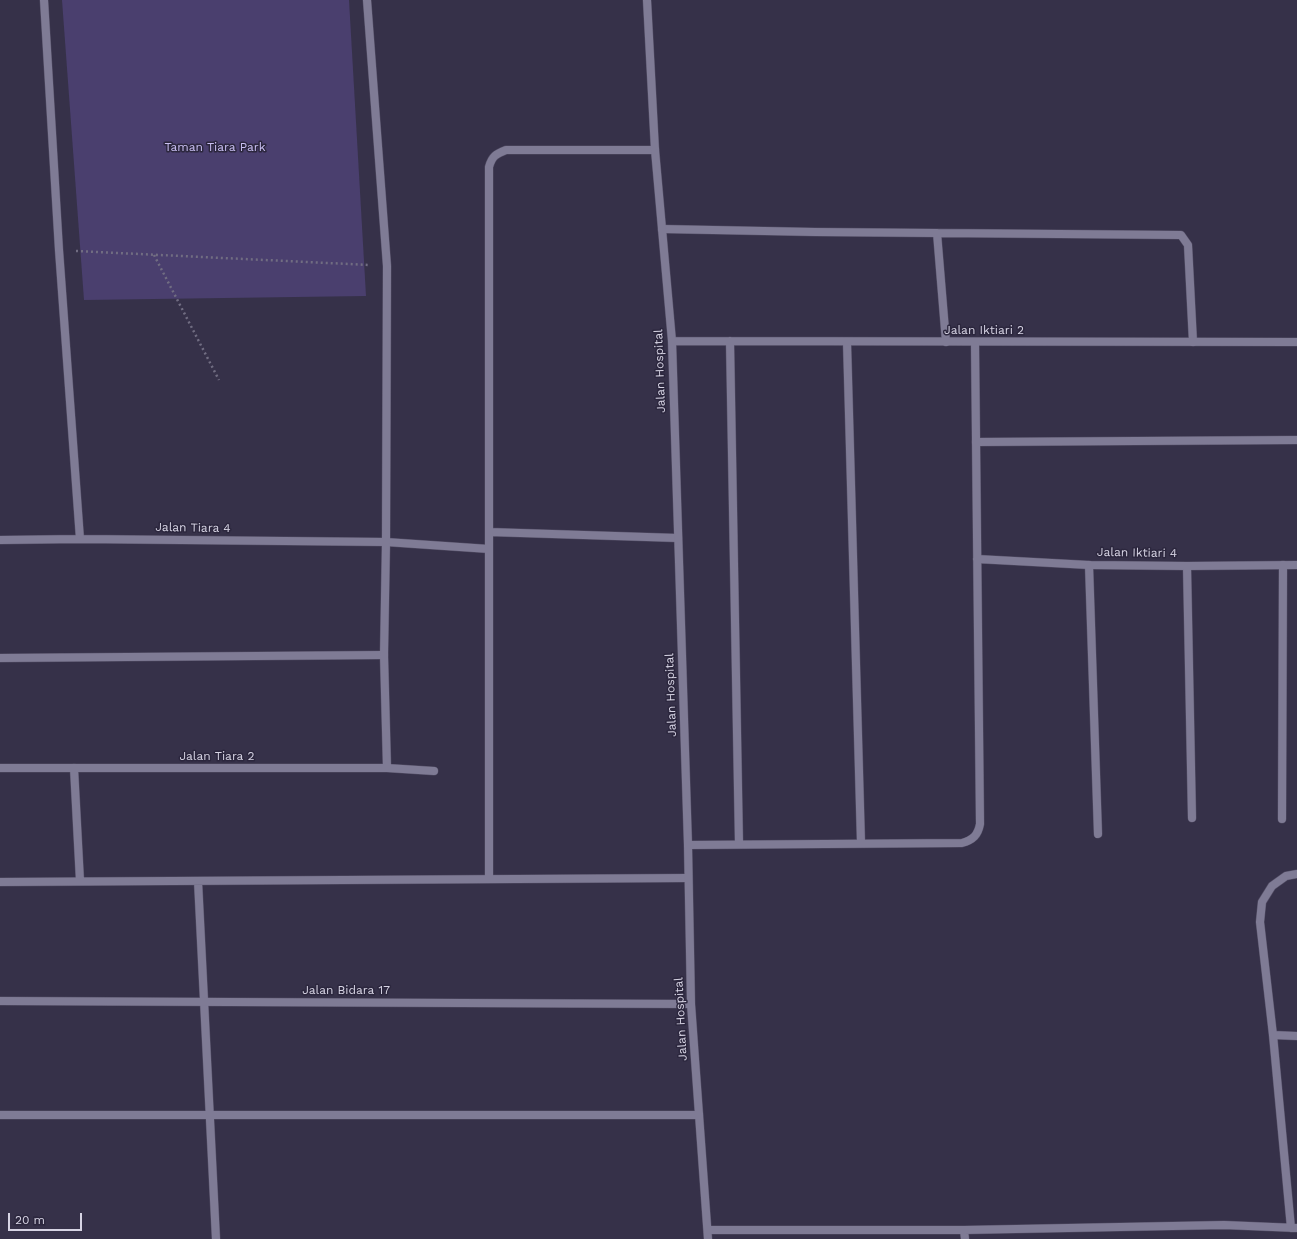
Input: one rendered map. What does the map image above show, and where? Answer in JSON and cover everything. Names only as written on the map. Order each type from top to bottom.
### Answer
[{"type":"street","points":[[44,0],[59,250],[80,539]]},
{"type":"street","points":[[366,0],[387,266],[384,655],[387,768]]},
{"type":"street","name":"Jalan Hospital","points":[[647,0],[655,150],[672,341],[688,844],[691,1004],[708,1239]]},
{"type":"street","points":[[489,879],[489,167],[491,158],[506,150],[655,150]]},
{"type":"street","points":[[662,229],[1181,235],[1188,245],[1193,342]]},
{"type":"street","points":[[937,233],[946,342]]},
{"type":"street","name":"Jalan Iktiari 2","points":[[672,341],[1297,342]]},
{"type":"street","points":[[730,341],[739,844]]},
{"type":"street","points":[[847,342],[861,843]]},
{"type":"street","points":[[688,844],[962,843],[969,841],[978,831],[980,824],[975,342]]},
{"type":"street","points":[[976,442],[1297,440]]},
{"type":"street","points":[[489,532],[678,538]]},
{"type":"street","name":"Jalan Tiara 4","points":[[0,540],[80,539],[386,542],[489,549]]},
{"type":"street","name":"Jalan Iktiari 4","points":[[977,559],[1089,565],[1297,565]]},
{"type":"street","points":[[1089,565],[1098,834]]},
{"type":"street","points":[[1282,819],[1283,565]]},
{"type":"street","points":[[1186,566],[1192,818]]},
{"type":"street","points":[[0,658],[384,655]]},
{"type":"street","name":"Jalan Tiara 2","points":[[0,768],[387,768],[434,771]]},
{"type":"street","points":[[74,768],[80,881]]},
{"type":"street","points":[[708,1230],[964,1230],[1224,1225],[1294,1228],[1260,922],[1262,902],[1272,886],[1286,876],[1297,874]]},
{"type":"street","points":[[0,882],[688,878]]},
{"type":"street","points":[[198,881],[216,1239]]},
{"type":"street","name":"Jalan Bidara 17","points":[[0,1001],[691,1004]]},
{"type":"street","points":[[1273,1035],[1297,1036]]},
{"type":"street","points":[[0,1114],[210,1116],[699,1115]]},
{"type":"street","points":[[836,1230],[837,1239]]},
{"type":"street","points":[[964,1230],[965,1239]]},
{"type":"path","points":[[59,250],[387,266]]},
{"type":"path","points":[[154,255],[219,380]]},
{"type":"green space","name":"Taman Tiara Park","points":[[62,0],[349,0],[366,296],[84,300]]}]
